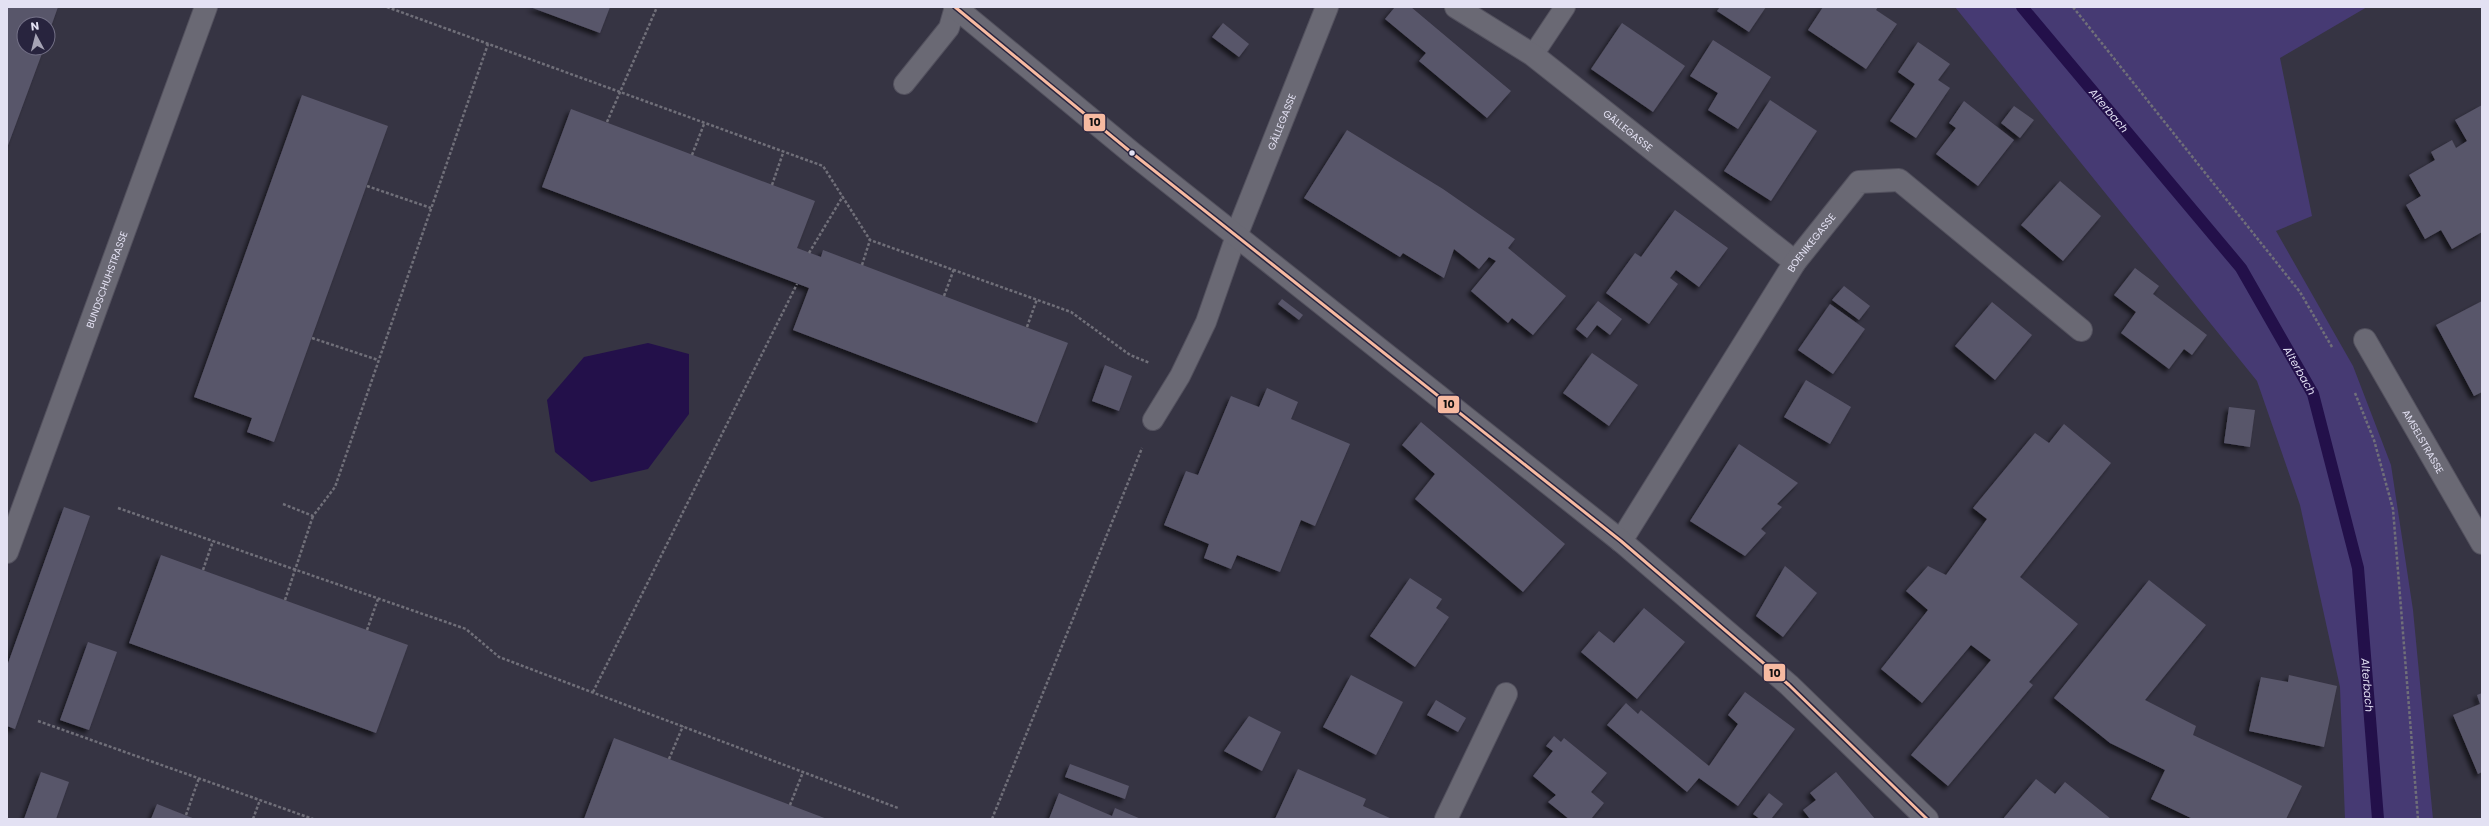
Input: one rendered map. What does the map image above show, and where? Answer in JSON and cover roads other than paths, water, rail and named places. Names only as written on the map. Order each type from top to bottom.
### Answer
[{"type":"street","name":"BUNDSCHUHSTRASSE","points":[[7,552],[206,7]]},
{"type":"street","points":[[955,7],[1053,90],[1621,541],[1789,685],[1928,819]]},
{"type":"street","name":"GÄLLEGASSE","points":[[1236,236],[1327,7]]},
{"type":"street","name":"GÄLLEGASSE","points":[[1456,7],[1533,55],[1795,262]]},
{"type":"street","name":"BOENIKEGASSE","points":[[1621,541],[1795,262],[1859,182],[1900,180],[2081,330]]},
{"type":"street","name":"AMSELSTRASSE","points":[[2365,340],[2482,543]]},
{"type":"street","points":[[1446,819],[1506,694]]},
{"type":"lane","points":[[904,84],[949,28],[955,7]]},
{"type":"lane","points":[[1533,55],[1565,7]]},
{"type":"lane","points":[[1153,420],[1180,376],[1206,322],[1236,236]]},
{"type":"waterway","name":"Alterbach","points":[[2022,7],[2241,268],[2313,394],[2358,568],[2378,819]]}]
